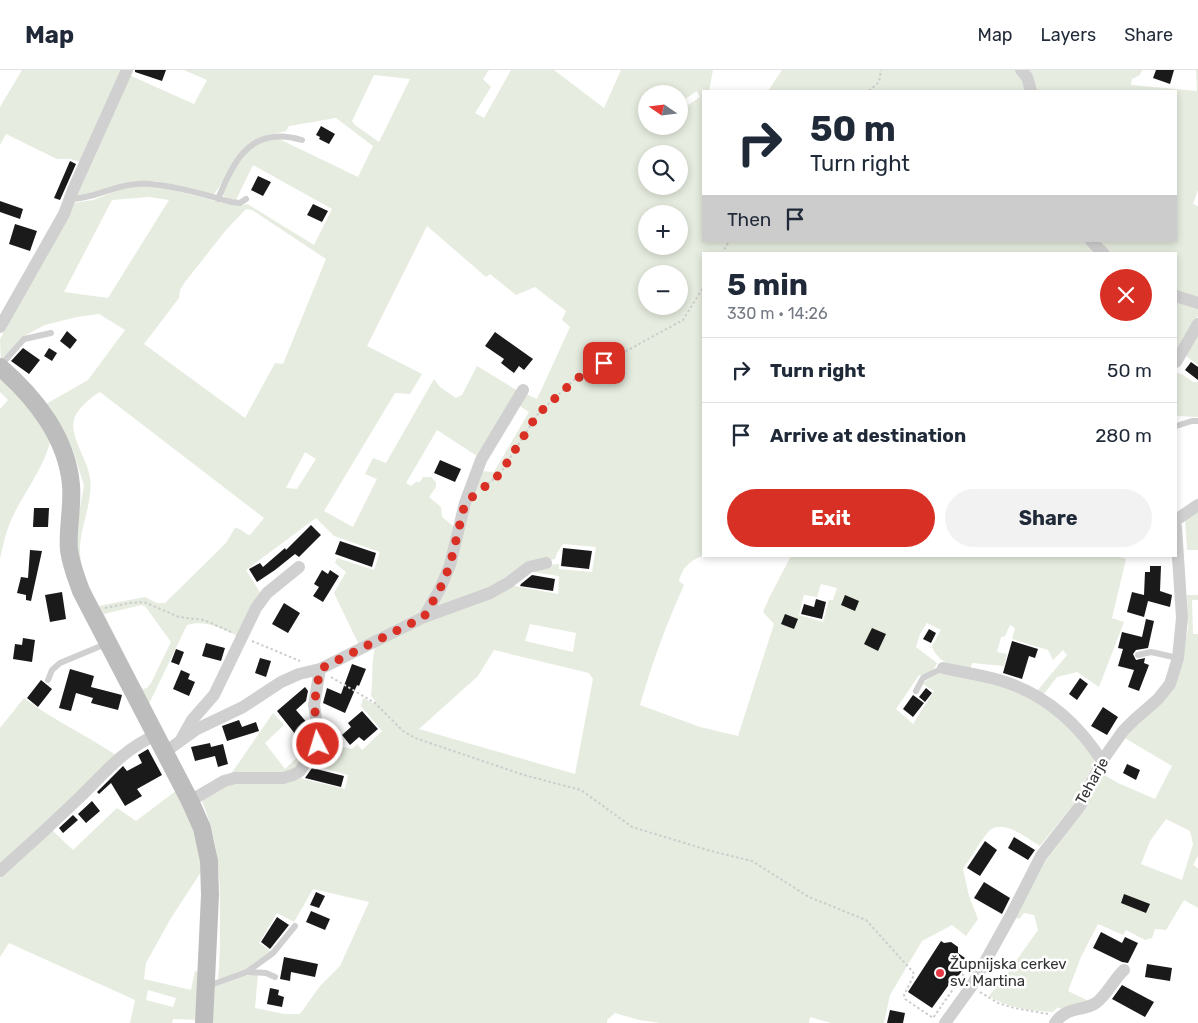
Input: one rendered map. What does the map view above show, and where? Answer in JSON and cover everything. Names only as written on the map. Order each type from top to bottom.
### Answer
[{"type":"main road","points":[[0,367],[28,393],[45,416],[64,454],[71,486],[69,548],[81,591],[165,752],[202,828],[209,861],[210,895],[204,1023]]},
{"type":"street","points":[[0,327],[64,214],[127,70]]},
{"type":"street","points":[[1021,70],[1031,90]]},
{"type":"street","points":[[1092,242],[1102,252]]},
{"type":"street","points":[[1177,296],[1198,303]]},
{"type":"street","points":[[1177,360],[1198,325]]},
{"type":"street","points":[[424,617],[440,589],[450,565],[465,503],[480,460],[524,390]]},
{"type":"street","points":[[1177,519],[1198,505]]},
{"type":"street","name":"Teharje","points":[[945,1023],[982,969],[1041,856],[1080,806],[1102,761],[1123,732],[1158,699],[1170,684],[1178,658],[1182,618],[1177,542]]},
{"type":"street","points":[[165,752],[197,729],[243,707],[281,682],[299,674],[320,669],[424,617],[490,593],[508,583],[529,567],[546,563]]},
{"type":"street","points":[[180,743],[192,720],[214,695],[256,608],[267,593],[298,567]]},
{"type":"street","points":[[943,668],[1000,680],[1042,698],[1071,721],[1102,761]]},
{"type":"street","points":[[190,801],[235,778],[283,778],[300,771],[318,744],[319,737],[314,705],[320,669]]},
{"type":"street","points":[[0,871],[59,817],[117,759],[143,741],[156,735]]},
{"type":"street","points":[[1058,1019],[1094,1004],[1101,999],[1116,977],[1124,970]]},
{"type":"lane","points":[[218,198],[237,160],[252,144],[278,135],[288,135],[302,140]]},
{"type":"lane","points":[[70,199],[92,197],[136,184],[159,185],[231,202],[240,203],[246,199]]},
{"type":"lane","points":[[0,367],[24,339],[51,333]]},
{"type":"lane","points":[[1177,426],[1198,421]]},
{"type":"lane","points":[[48,680],[52,670],[60,663],[109,643]]},
{"type":"lane","points":[[1138,655],[1151,652],[1178,658]]},
{"type":"lane","points":[[916,691],[923,678],[943,668]]},
{"type":"lane","points":[[247,972],[273,953],[295,926]]},
{"type":"lane","points":[[207,986],[247,972],[256,971],[275,977]]},
{"type":"path","points":[[870,90],[879,82],[881,70]]},
{"type":"path","points":[[465,503],[500,474],[537,415],[576,379],[683,320],[702,289]]},
{"type":"path","points":[[91,609],[144,602],[179,617],[204,620],[219,625],[242,638],[320,669],[332,679],[375,703],[403,731],[415,738],[524,775],[581,790],[632,827],[711,851],[752,861],[809,897],[866,920],[913,972],[914,975],[904,995],[905,999],[933,1018],[966,971],[982,969]]},
{"type":"path","points":[[971,987],[998,1003],[1058,1019]]},
{"type":"shaded area","points":[[22,70],[125,70],[81,162],[70,159],[57,159],[6,134],[0,145],[0,107]]},
{"type":"shaded area","points":[[184,70],[489,70],[483,79],[491,87],[475,113],[484,118],[511,70],[554,70],[604,108],[621,70],[713,70],[709,90],[702,90],[702,242],[1088,242],[1098,252],[702,252],[702,556],[695,559],[683,571],[679,581],[684,585],[649,674],[640,705],[700,727],[738,736],[774,624],[763,612],[790,557],[1119,557],[1126,559],[1112,618],[1124,622],[1099,687],[1077,672],[1057,677],[1043,695],[1037,691],[1067,655],[1063,650],[1053,660],[1048,650],[1012,639],[1015,628],[1010,625],[1005,636],[1001,637],[997,652],[1007,654],[1004,666],[972,663],[969,673],[942,660],[934,651],[932,646],[941,630],[927,623],[920,634],[916,647],[937,663],[930,672],[925,675],[919,675],[896,709],[913,724],[934,691],[923,684],[942,672],[999,684],[1053,710],[1094,757],[1094,762],[1077,800],[1040,846],[1009,828],[996,827],[990,830],[963,869],[969,896],[978,919],[966,936],[952,925],[922,941],[890,995],[884,1023],[831,1023],[810,1017],[809,1023],[661,1023],[639,1020],[615,1013],[607,1020],[607,1023],[212,1023],[214,987],[244,976],[258,974],[255,1008],[284,1014],[300,1014],[320,986],[340,966],[369,902],[313,889],[294,922],[277,913],[259,943],[271,951],[243,973],[218,980],[220,957],[219,872],[212,829],[201,799],[226,783],[299,775],[303,779],[345,789],[348,775],[308,764],[322,743],[352,749],[357,744],[362,750],[382,731],[361,706],[363,698],[373,703],[375,701],[371,696],[376,643],[510,585],[558,594],[559,576],[526,571],[545,565],[559,564],[559,569],[592,572],[596,547],[563,544],[555,559],[539,562],[506,581],[438,609],[435,604],[479,471],[494,472],[529,412],[518,405],[524,393],[537,399],[570,327],[562,320],[566,311],[535,287],[516,295],[490,274],[486,277],[427,226],[367,346],[422,374],[410,394],[395,393],[324,511],[353,527],[377,479],[365,474],[373,458],[386,463],[434,379],[440,387],[456,398],[462,395],[477,366],[518,391],[480,458],[437,430],[406,483],[411,486],[416,482],[420,482],[423,477],[431,477],[436,482],[436,487],[429,497],[441,507],[442,517],[457,529],[447,564],[422,612],[360,647],[334,593],[346,572],[335,563],[337,558],[374,570],[380,552],[334,536],[316,518],[246,570],[261,594],[240,637],[208,624],[194,623],[187,625],[147,708],[76,563],[76,530],[84,485],[73,451],[46,404],[88,380],[125,330],[99,314],[45,325],[22,337],[1,361],[0,339],[73,203],[93,200],[124,188],[137,186],[162,187],[231,205],[240,206],[247,204],[314,245],[332,209],[253,165],[236,200],[226,198],[222,193],[235,169],[252,146],[277,138],[358,177],[373,146],[336,118],[289,126],[286,131],[265,136],[252,142],[235,161],[214,194],[156,181],[136,181],[80,196],[76,195],[129,75],[194,104],[207,80]],"holes":[[[374,75],[410,79],[379,142],[352,121]],[[149,197],[169,200],[108,298],[64,292],[112,200]],[[246,209],[252,210],[326,259],[283,364],[275,363],[245,418],[144,344],[179,298],[180,290],[185,282],[226,230]],[[100,392],[264,518],[250,535],[235,528],[226,543],[165,603],[157,603],[145,597],[98,606],[86,577],[80,555],[82,530],[90,496],[90,478],[74,433],[75,416],[88,400]],[[305,452],[316,459],[297,489],[286,488]],[[821,584],[837,588],[833,600],[829,600],[823,622],[799,615],[804,595],[817,597]],[[141,605],[145,606],[171,642],[147,688],[143,689],[141,687],[104,614]],[[530,624],[576,633],[573,652],[525,641]],[[494,650],[589,673],[593,679],[575,774],[419,729],[478,676]]]},
{"type":"shaded area","points":[[782,70],[1018,70],[1028,90],[769,90]]},
{"type":"shaded area","points":[[1025,70],[1142,70],[1140,75],[1132,79],[1131,85],[1197,91],[1196,70],[1198,70],[1198,190],[1193,204],[1198,206],[1198,298],[1177,291],[1177,252],[1107,252],[1098,242],[1177,242],[1177,90],[1035,90]]},
{"type":"shaded area","points":[[1177,301],[1198,309],[1198,316],[1177,353]]},
{"type":"shaded area","points":[[1198,332],[1198,365],[1186,356]]},
{"type":"shaded area","points":[[1177,373],[1182,374],[1193,382],[1198,382],[1198,417],[1177,416]]},
{"type":"shaded area","points":[[0,379],[18,393],[51,438],[44,459],[10,523],[0,559],[0,409],[8,400],[0,392]]},
{"type":"shaded area","points":[[1198,509],[1198,550],[1187,550],[1185,520]]},
{"type":"shaded area","points":[[1187,595],[1198,595],[1198,600],[1192,600],[1193,634],[1198,634],[1198,856],[1193,865],[1198,868],[1198,908],[1184,900],[1166,930],[1155,929],[1152,938],[1145,940],[1126,930],[1123,935],[1098,924],[1081,957],[1068,991],[1091,1002],[1068,1009],[1057,1008],[1053,1012],[1020,1008],[996,1000],[989,996],[1038,930],[1034,915],[1024,913],[1019,919],[1016,918],[1051,850],[1101,773],[1118,783],[1155,799],[1172,766],[1123,737],[1183,657],[1188,627]],"holes":[[[1166,819],[1190,831],[1193,844],[1182,880],[1141,864],[1150,841]]]},
{"type":"shaded area","points":[[24,698],[116,755],[0,868],[0,728]]},
{"type":"shaded area","points":[[273,713],[284,725],[265,743],[285,769],[303,752],[300,744],[314,732],[316,736],[304,761],[281,776],[231,774]]},
{"type":"shaded area","points":[[177,790],[193,830],[199,850],[201,872],[171,918],[146,963],[144,979],[191,990],[195,971],[202,973],[200,1020],[173,1019],[172,1023],[130,1023],[135,1000],[9,943],[0,957],[0,875],[52,830],[73,850],[117,808],[136,821]],"holes":[[[148,990],[176,998],[173,1007],[146,1000]]]},
{"type":"building","points":[[135,70],[166,70],[162,81],[135,72]]},
{"type":"building","points":[[1156,70],[1174,70],[1170,84],[1153,78]]},
{"type":"building","points":[[321,126],[335,134],[329,144],[319,139],[320,137],[316,135]]},
{"type":"building","points":[[70,161],[76,164],[60,200],[54,198]]},
{"type":"building","points":[[258,176],[271,182],[263,196],[251,190]]},
{"type":"building","points":[[0,201],[23,209],[20,219],[0,212]]},
{"type":"building","points":[[313,204],[328,211],[322,222],[307,215]]},
{"type":"building","points":[[15,224],[37,231],[30,251],[9,244]]},
{"type":"building","points":[[67,331],[77,340],[70,349],[60,341]]},
{"type":"building","points":[[495,332],[533,359],[524,370],[519,366],[514,373],[501,363],[504,359],[485,346]]},
{"type":"building","points":[[23,348],[40,360],[29,374],[11,361]]},
{"type":"building","points":[[49,348],[57,353],[52,361],[44,356]]},
{"type":"building","points":[[1191,362],[1198,367],[1198,380],[1185,370]]},
{"type":"building","points":[[440,460],[461,469],[455,482],[434,473]]},
{"type":"building","points":[[34,508],[49,508],[48,527],[33,527]]},
{"type":"building","points":[[311,525],[321,535],[299,557],[295,554],[257,582],[249,569],[260,563],[263,567],[285,548],[286,550]]},
{"type":"building","points":[[340,541],[376,553],[372,567],[335,554]]},
{"type":"building","points":[[563,548],[592,551],[589,569],[561,566]]},
{"type":"building","points":[[30,550],[42,551],[31,601],[26,600],[26,595],[17,593],[21,577],[28,578]]},
{"type":"building","points":[[1150,566],[1161,566],[1160,591],[1172,595],[1170,607],[1148,601],[1144,617],[1127,612],[1132,592],[1144,595],[1145,572],[1150,572]]},
{"type":"building","points":[[322,570],[328,574],[330,570],[339,576],[323,602],[313,596],[319,587],[314,584]]},
{"type":"building","points":[[532,575],[555,579],[553,591],[520,586]]},
{"type":"building","points":[[62,592],[66,619],[50,622],[45,595]]},
{"type":"building","points":[[845,595],[859,601],[855,611],[841,605]]},
{"type":"building","points":[[816,599],[826,602],[822,619],[801,614],[804,604],[814,607]]},
{"type":"building","points":[[284,603],[300,613],[288,633],[272,624]]},
{"type":"building","points":[[785,614],[798,619],[794,629],[781,624]]},
{"type":"building","points":[[1146,619],[1154,621],[1148,648],[1136,650],[1133,654],[1136,660],[1145,658],[1144,663],[1149,665],[1139,691],[1128,687],[1134,670],[1118,666],[1123,649],[1118,648],[1122,632],[1142,637]]},
{"type":"building","points":[[872,628],[886,634],[878,651],[864,644]]},
{"type":"building","points":[[929,629],[936,633],[931,643],[923,639]]},
{"type":"building","points":[[23,638],[35,640],[32,662],[13,659],[15,644],[22,645]]},
{"type":"building","points":[[1012,641],[1038,649],[1035,658],[1029,656],[1022,679],[1003,673]]},
{"type":"building","points":[[206,643],[225,648],[221,661],[202,656]]},
{"type":"building","points":[[176,649],[184,652],[179,665],[171,662]]},
{"type":"building","points":[[260,658],[271,661],[266,677],[255,673]]},
{"type":"building","points":[[352,664],[366,669],[345,713],[323,703],[327,688],[341,694]]},
{"type":"building","points":[[70,669],[94,676],[91,687],[122,695],[118,710],[91,703],[93,698],[76,693],[71,711],[59,708]]},
{"type":"building","points":[[181,670],[190,674],[188,679],[195,682],[189,696],[173,689]]},
{"type":"building","points":[[1080,678],[1088,684],[1077,700],[1069,694]]},
{"type":"building","points":[[41,680],[52,689],[38,707],[27,698]]},
{"type":"building","points":[[305,687],[308,691],[306,701],[296,710],[309,725],[310,730],[299,739],[277,711]]},
{"type":"building","points":[[926,688],[932,693],[925,702],[919,697]]},
{"type":"building","points":[[913,695],[924,703],[913,717],[903,709]]},
{"type":"building","points":[[1103,707],[1118,717],[1107,735],[1091,726]]},
{"type":"building","points":[[362,711],[378,729],[364,741],[359,737],[350,745],[342,735],[351,727],[348,723]]},
{"type":"building","points":[[239,720],[242,727],[256,722],[259,731],[227,741],[222,726]]},
{"type":"building","points":[[210,743],[211,747],[223,744],[228,764],[218,767],[215,756],[195,761],[191,747]]},
{"type":"building","points":[[148,749],[162,775],[137,789],[142,796],[125,806],[111,783],[99,794],[97,792],[123,766],[127,771],[142,763],[138,755]]},
{"type":"building","points":[[1127,764],[1140,770],[1136,780],[1123,773]]},
{"type":"building","points":[[312,768],[344,776],[341,787],[305,778]]},
{"type":"building","points":[[92,801],[100,811],[86,823],[78,814]]},
{"type":"building","points":[[73,815],[78,820],[63,833],[59,828]]},
{"type":"building","points":[[1014,837],[1035,850],[1028,860],[1008,848]]},
{"type":"building","points":[[985,841],[997,850],[980,876],[967,868]]},
{"type":"building","points":[[984,882],[1010,898],[1002,914],[974,898]]},
{"type":"building","points":[[316,892],[325,896],[319,908],[310,905]]},
{"type":"building","points":[[1124,894],[1150,904],[1146,913],[1121,903]]},
{"type":"building","points":[[311,911],[330,919],[325,930],[306,922]]},
{"type":"building","points":[[277,917],[289,925],[270,949],[261,942]]},
{"type":"building","points":[[1101,932],[1122,943],[1125,937],[1138,943],[1128,963],[1093,948]]},
{"type":"building","name":"Župnijska cerkev sv. Martina","points":[[941,941],[944,943],[951,942],[958,947],[958,953],[965,958],[958,968],[962,971],[955,980],[953,979],[932,1008],[908,992]]},
{"type":"building","points":[[284,957],[318,964],[315,977],[291,972],[290,981],[280,979]]},
{"type":"building","points":[[1147,964],[1172,968],[1170,981],[1145,977]]},
{"type":"building","points":[[1122,985],[1154,1002],[1145,1017],[1112,999]]},
{"type":"building","points":[[270,988],[279,990],[278,995],[284,997],[282,1007],[267,1004]]},
{"type":"building","points":[[890,1010],[905,1013],[903,1023],[887,1023]]},
{"type":"place","name":"Župnijska cerkev sv. Martina","points":[[940,973]]},
{"type":"route","points":[[318,744],[319,737],[314,716],[314,705],[320,669],[424,617],[440,589],[450,565],[465,503],[500,474],[537,415],[576,379],[604,363]]}]
